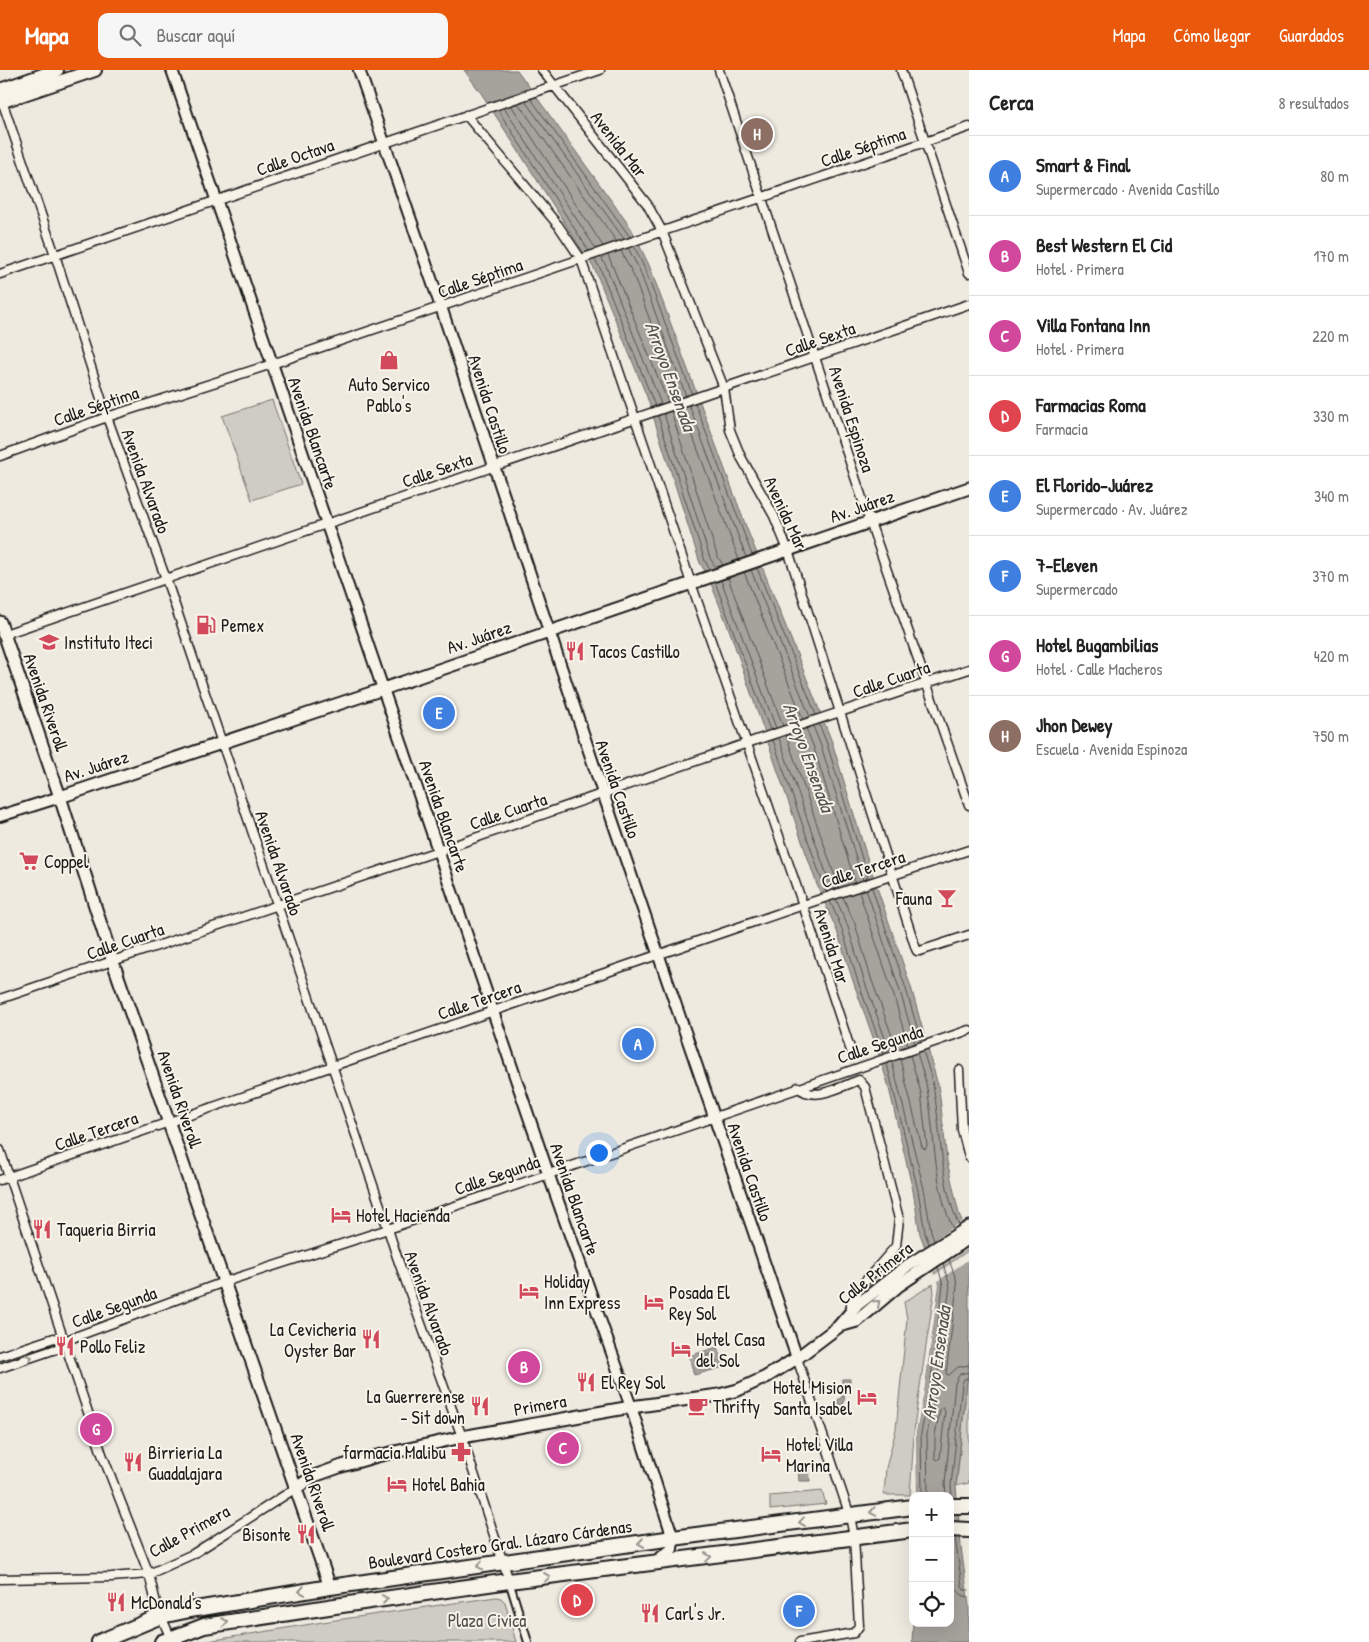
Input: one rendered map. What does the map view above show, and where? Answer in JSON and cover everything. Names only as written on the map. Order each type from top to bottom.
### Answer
[{"type":"highway","points":[[954,1506],[969,1506]]},
{"type":"highway","name":"Boulevard Costero Gral. Lázaro Cárdenas","points":[[99,1642],[161,1616],[190,1610],[330,1587],[673,1538],[909,1507]]},
{"type":"highway","points":[[168,1641],[204,1626],[509,1581],[909,1530]]},
{"type":"highway","points":[[954,1530],[969,1530]]},
{"type":"main road","points":[[0,97],[57,70]]},
{"type":"main road","points":[[0,97],[95,70]]},
{"type":"main road","name":"Av. Juárez","points":[[60,797],[383,689],[969,488]]},
{"type":"main road","name":"Avenida Riveroll","points":[[0,622],[2,635],[60,797],[113,962],[330,1587]]},
{"type":"main road","name":"Calle Primera","points":[[838,1327],[898,1286],[910,1270],[969,1227]]},
{"type":"main road","name":"Calle Primera","points":[[910,1270],[969,1238]]},
{"type":"main road","name":"Primera","points":[[296,1488],[314,1476],[342,1466],[462,1437],[631,1407],[720,1395],[738,1390],[766,1377],[796,1358],[838,1327]]},
{"type":"street","name":"Avenida Blancarte","points":[[172,70],[548,1173],[631,1407],[673,1538]]},
{"type":"street","name":"Avenida Castillo","points":[[359,70],[441,307],[603,794],[850,1516],[854,1537],[860,1626],[854,1633],[800,1642]]},
{"type":"street","name":"Avenida Mar","points":[[542,70],[647,204],[662,231],[720,389],[730,430],[741,457],[774,516],[788,550],[890,876],[917,951],[969,935]]},
{"type":"street","name":"Calle Octava","points":[[0,274],[600,70]]},
{"type":"street","name":"Avenida Espinoza","points":[[719,70],[925,684],[969,805]]},
{"type":"street","points":[[901,70],[969,273]]},
{"type":"street","name":"Avenida Alvarado","points":[[0,97],[55,255],[107,417],[166,579],[397,1257],[462,1437],[528,1642]]},
{"type":"street","name":"Avenida Mar","points":[[466,115],[558,225],[581,259],[638,417],[691,583],[803,905],[851,1051]]},
{"type":"street","name":"Calle Séptima","points":[[0,456],[107,417],[272,364],[969,127]]},
{"type":"street","name":"Calle Sexta","points":[[2,635],[969,304]]},
{"type":"street","name":"Calle Cuarta","points":[[0,999],[438,851],[746,743],[969,669]]},
{"type":"street","name":"Av. Juárez","points":[[0,816],[60,797]]},
{"type":"street","name":"Calle Tercera","points":[[0,1180],[969,850]]},
{"type":"street","name":"Calle Segunda","points":[[0,1368],[57,1349],[64,1341],[224,1282],[388,1229],[713,1116],[969,1030]]},
{"type":"street","points":[[959,1070],[962,1130],[969,1157]]},
{"type":"street","points":[[798,1087],[803,1092],[820,1094],[859,1080],[866,1087],[899,1219],[896,1246],[862,1285],[851,1304],[854,1316]]},
{"type":"street","points":[[0,1150],[102,1454],[149,1574],[168,1641]]},
{"type":"street","name":"Calle Segunda","points":[[0,1356],[54,1338],[64,1341]]},
{"type":"street","name":"Calle Primera","points":[[0,1579],[149,1574],[193,1554],[296,1488]]},
{"type":"street","points":[[651,1564],[672,1549],[674,1545],[673,1538]]},
{"type":"green space","points":[[272,400],[301,484],[252,500],[222,416]]},
{"type":"green space","points":[[933,1284],[934,1293],[915,1420],[910,1492],[909,1495],[884,1495],[886,1468],[896,1429],[907,1319],[904,1302]]},
{"type":"green space","points":[[969,1361],[969,1483],[956,1486],[958,1470]]},
{"type":"green space","points":[[822,1491],[826,1504],[770,1510],[770,1496]]},
{"type":"green space","name":"Plaza Civica","points":[[496,1597],[501,1598],[505,1602],[516,1642],[202,1642],[329,1621]]},
{"type":"water","name":"Arroyo Ensenada","points":[[464,70],[517,70],[631,228],[649,265],[747,529],[832,742],[870,867],[911,987],[939,1089],[947,1161],[959,1214],[969,1236],[969,1361],[956,1486],[961,1547],[969,1606],[969,1642],[912,1642],[913,1627],[954,1627],[954,1492],[917,1492],[916,1433],[924,1393],[939,1285],[920,1234],[913,1191],[888,1084],[837,931],[817,885],[730,632],[708,576],[700,563],[647,397],[595,270],[481,93]]},
{"type":"water","points":[[717,1347],[724,1367],[694,1375],[689,1356]]},
{"type":"water","points":[[842,1379],[850,1379],[849,1387],[845,1388],[844,1403],[841,1405],[837,1403],[842,1397]]},
{"type":"water","points":[[798,1463],[809,1463],[810,1481],[799,1481]]},
{"type":"pier","points":[[964,1220],[969,1230],[969,1248],[932,1273],[922,1248]]},
{"type":"pier","points":[[969,1251],[969,1259],[938,1281],[924,1393],[916,1433],[917,1492],[914,1492],[914,1433],[922,1393],[936,1285],[933,1276]]},
{"type":"place","name":"Jhon Dewey","points":[[757,134]]},
{"type":"place","name":"Auto Servico Pablo's","points":[[389,360]]},
{"type":"place","name":"Pemex","points":[[206,625]]},
{"type":"place","name":"Instituto Iteci","points":[[49,642]]},
{"type":"place","name":"Tacos Castillo","points":[[575,651]]},
{"type":"place","name":"El Florido-Juárez","points":[[439,713]]},
{"type":"place","name":"Coppel","points":[[29,861]]},
{"type":"place","name":"Fauna","points":[[947,898]]},
{"type":"place","name":"Smart & Final","points":[[638,1044]]},
{"type":"place","name":"Hotel Hacienda","points":[[341,1215]]},
{"type":"place","name":"Taqueria Birria","points":[[42,1229]]},
{"type":"place","name":"Holiday Inn Express","points":[[529,1291]]},
{"type":"place","name":"Posada El Rey Sol","points":[[654,1302]]},
{"type":"place","name":"La Cevicheria Oyster Bar","points":[[371,1339]]},
{"type":"place","name":"Pollo Feliz","points":[[65,1346]]},
{"type":"place","name":"Hotel Casa del Sol","points":[[681,1349]]},
{"type":"place","name":"Best Western El Cid","points":[[524,1367]]},
{"type":"place","name":"El Rey Sol","points":[[586,1382]]},
{"type":"place","name":"Hotel Mision Santa Isabel","points":[[867,1397]]},
{"type":"place","name":"La Guerrerense - Sit down","points":[[480,1406]]},
{"type":"place","name":"Thrifty","points":[[698,1406]]},
{"type":"place","name":"Hotel Bugambilias","points":[[96,1429]]},
{"type":"place","name":"Villa Fontana Inn","points":[[563,1448]]},
{"type":"place","name":"farmacia Malibu","points":[[461,1452]]},
{"type":"place","name":"Hotel Villa Marina","points":[[771,1454]]},
{"type":"place","name":"Birrieria La Guadalajara","points":[[133,1462]]},
{"type":"place","name":"Hotel Bahia","points":[[397,1484]]},
{"type":"place","name":"Bisonte","points":[[306,1534]]},
{"type":"place","name":"Farmacias Roma","points":[[577,1600]]},
{"type":"place","name":"McDonald's","points":[[116,1602]]},
{"type":"place","name":"7-Eleven","points":[[799,1611]]},
{"type":"place","name":"Carl's Jr.","points":[[650,1613]]}]
